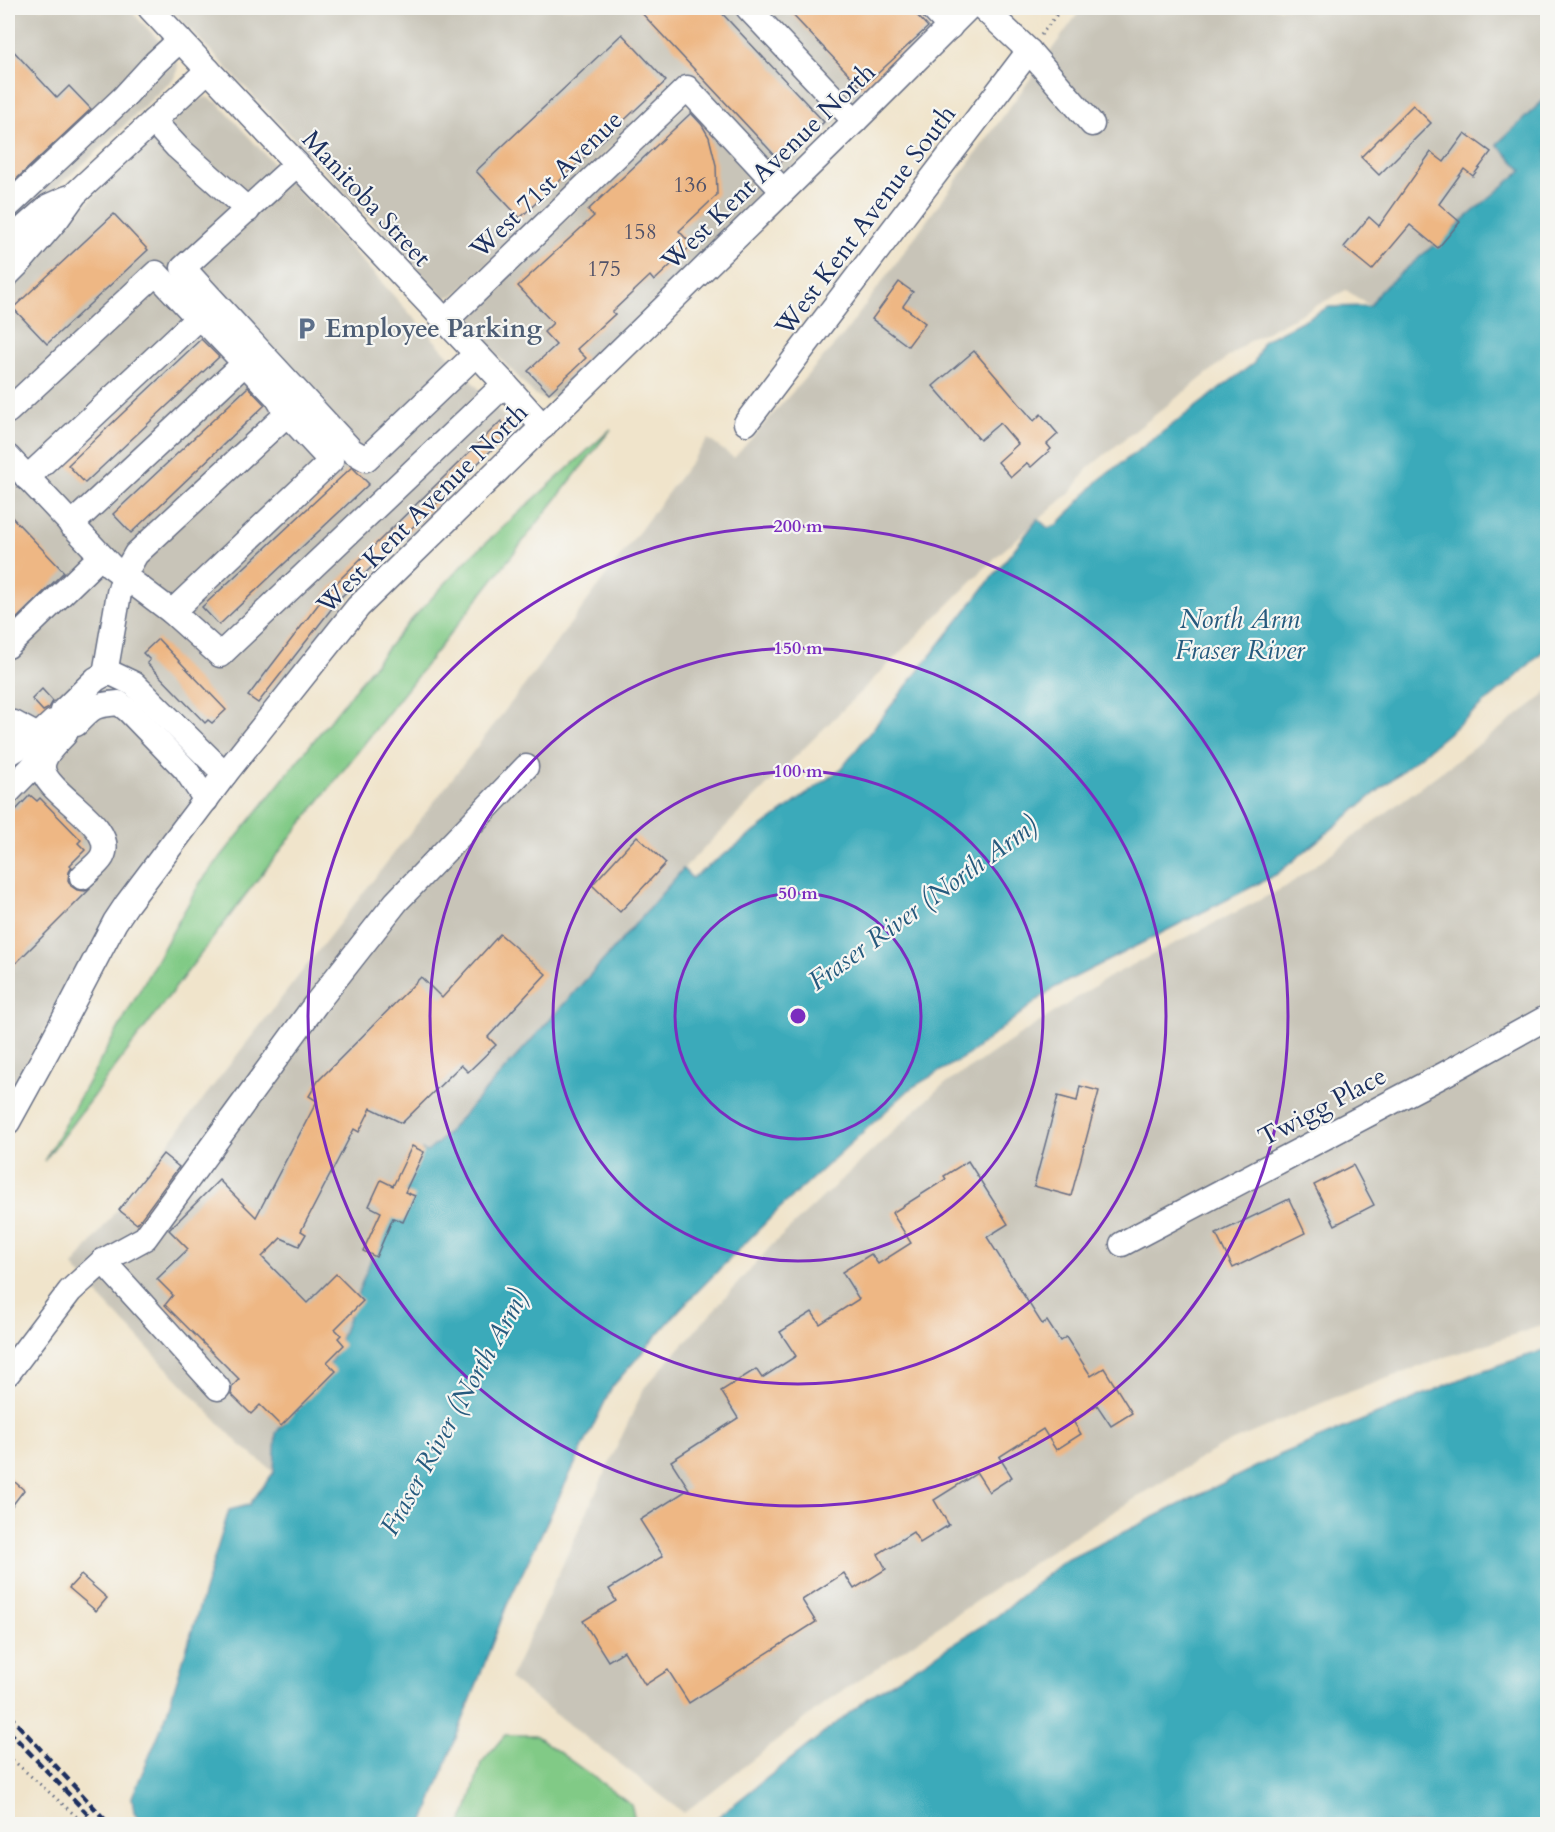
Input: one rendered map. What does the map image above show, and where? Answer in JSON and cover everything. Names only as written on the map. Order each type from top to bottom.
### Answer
[{"type":"street","name":"Manitoba Street","points":[[150,8],[543,427]]},
{"type":"street","points":[[748,8],[855,121]]},
{"type":"street","points":[[932,8],[950,27]]},
{"type":"street","name":"West Kent Avenue North","points":[[8,1122],[115,922],[127,904],[225,774],[358,607],[968,8]]},
{"type":"street","points":[[983,8],[1029,51],[1092,124]]},
{"type":"street","points":[[8,206],[123,98],[180,40]]},
{"type":"street","name":"West Kent Avenue South","points":[[746,423],[1029,51]]},
{"type":"street","points":[[12,259],[49,206],[75,194],[208,70]]},
{"type":"street","name":"West 71st Avenue","points":[[445,321],[687,88],[783,191]]},
{"type":"street","points":[[153,122],[177,147],[248,210]]},
{"type":"street","points":[[297,164],[183,268],[352,451],[366,459],[476,354]]},
{"type":"street","points":[[8,411],[156,273],[277,397],[287,414],[331,461],[172,612]]},
{"type":"street","points":[[27,478],[198,318]]},
{"type":"street","points":[[71,525],[245,363]]},
{"type":"street","points":[[8,457],[101,556],[172,612],[220,655],[505,384]]},
{"type":"street","points":[[105,674],[119,593],[124,575],[136,555],[287,414]]},
{"type":"street","points":[[8,646],[101,556]]},
{"type":"street","points":[[8,792],[96,679],[105,674],[113,674],[134,684],[225,774]]},
{"type":"street","points":[[8,756],[28,760],[57,730],[99,704],[119,703],[186,770],[206,800]]},
{"type":"street","points":[[8,724],[57,730]]},
{"type":"street","points":[[57,730],[43,768],[48,781],[95,825],[101,834],[104,847],[102,857],[82,877]]},
{"type":"street","points":[[8,1373],[70,1291],[103,1261],[145,1238],[315,1005],[396,902],[526,767]]},
{"type":"street","name":"Twigg Place","points":[[1122,1244],[1445,1074],[1548,1017]]},
{"type":"street","points":[[103,1261],[218,1388]]},
{"type":"path","points":[[1029,51],[1062,8]]},
{"type":"path","points":[[8,1756],[85,1824]]},
{"type":"shaded area","points":[[8,8],[128,8],[171,53],[178,65],[173,79],[90,158],[8,228]]},
{"type":"shaded area","points":[[170,8],[951,8],[785,174],[767,189],[558,395],[546,400],[534,394],[466,323],[465,315],[685,106],[697,108],[707,97],[686,75],[456,294],[444,297]]},
{"type":"shaded area","points":[[1082,8],[1547,8],[1547,97],[1498,143],[1523,169],[1380,291],[1370,306],[1346,290],[1246,343],[1088,468],[1072,491],[997,556],[683,869],[610,953],[439,1142],[427,1152],[343,1332],[331,1363],[276,1433],[274,1472],[239,1444],[73,1266],[521,690],[708,439],[734,458],[844,334]]},
{"type":"shaded area","points":[[206,97],[218,103],[508,421],[513,430],[348,600],[137,874],[108,918],[8,1095],[8,247],[27,266],[104,186],[192,103]]},
{"type":"shaded area","points":[[1547,691],[1547,1324],[1446,1357],[1336,1397],[1219,1447],[1058,1546],[832,1698],[684,1813],[510,1679],[644,1388],[772,1245],[939,1088],[1107,978],[1287,886],[1537,701]]},
{"type":"green space","points":[[611,429],[247,893],[44,1161],[200,883],[402,630],[468,559]]},
{"type":"green space","points":[[505,1735],[535,1735],[631,1804],[636,1824],[461,1824],[481,1763]]},
{"type":"water","name":"North Arm Fraser River","points":[[1547,97],[1547,647],[1516,677],[1277,874],[1052,989],[968,1055],[911,1088],[780,1208],[680,1309],[612,1387],[507,1605],[423,1824],[143,1824],[134,1812],[132,1797],[165,1719],[229,1510],[249,1505],[274,1472],[276,1433],[331,1363],[371,1259],[422,1150],[427,1152],[439,1142],[683,869],[692,878],[842,768],[1038,519],[1048,528],[1057,525],[1099,480],[1254,363],[1263,341],[1329,307],[1370,306],[1380,291],[1522,170],[1497,144]]},
{"type":"water","points":[[1547,1349],[1547,1824],[709,1824],[872,1695],[996,1617],[1061,1563],[1282,1454],[1473,1374]]},
{"type":"building","points":[[637,8],[717,8],[824,122],[781,162]]},
{"type":"building","points":[[786,8],[910,8],[928,27],[862,88]]},
{"type":"building","points":[[622,34],[666,81],[520,218],[476,171]]},
{"type":"building","points":[[8,45],[57,98],[69,86],[91,109],[8,187]]},
{"type":"building","points":[[1413,105],[1431,123],[1379,175],[1361,157]]},
{"type":"building","points":[[691,113],[709,137],[716,165],[717,195],[679,231],[692,245],[654,281],[650,276],[612,312],[615,314],[577,349],[586,358],[549,393],[528,371],[556,345],[544,332],[553,323],[518,286],[594,216],[588,210]]},
{"type":"building","points":[[1465,133],[1491,152],[1473,176],[1464,169],[1439,204],[1460,222],[1438,248],[1410,225],[1372,270],[1344,247],[1369,217],[1379,226],[1431,152],[1444,162]]},
{"type":"building","points":[[114,214],[148,250],[47,344],[13,308]]},
{"type":"building","points":[[899,282],[913,292],[903,306],[925,323],[908,346],[872,319]]},
{"type":"building","points":[[201,339],[219,357],[85,483],[68,465]]},
{"type":"building","points":[[974,351],[1034,421],[1041,414],[1058,434],[1047,444],[1051,449],[1031,467],[1027,463],[1011,477],[998,462],[1018,444],[1000,423],[980,440],[933,386]]},
{"type":"building","points":[[248,387],[265,405],[131,533],[113,514]]},
{"type":"building","points":[[501,421],[511,431],[340,598],[258,703],[248,696],[330,589]]},
{"type":"building","points":[[352,467],[369,484],[219,625],[202,607]]},
{"type":"building","points":[[8,513],[64,572],[8,627]]},
{"type":"building","points":[[158,639],[226,710],[212,723],[208,720],[205,723],[147,663],[150,660],[143,653]]},
{"type":"building","points":[[42,689],[53,701],[49,708],[43,711],[32,699]]},
{"type":"building","points":[[30,795],[37,801],[40,798],[81,840],[78,843],[85,850],[70,865],[72,867],[68,880],[77,890],[85,891],[91,888],[8,971],[8,806],[16,810]]},
{"type":"building","points":[[637,836],[666,863],[620,912],[592,885]]},
{"type":"building","points":[[500,934],[546,974],[488,1037],[496,1045],[468,1072],[461,1065],[402,1123],[371,1108],[359,1132],[354,1129],[301,1231],[306,1234],[299,1246],[281,1238],[262,1257],[307,1303],[336,1274],[363,1301],[335,1329],[341,1335],[338,1338],[344,1345],[327,1362],[336,1371],[281,1426],[260,1405],[251,1414],[231,1394],[232,1387],[239,1379],[165,1305],[173,1295],[157,1279],[188,1249],[169,1230],[219,1180],[256,1217],[317,1101],[309,1096],[318,1081],[421,977],[442,998]]},
{"type":"building","points":[[1080,1086],[1099,1091],[1071,1196],[1034,1186],[1058,1096],[1077,1101]]},
{"type":"building","points":[[412,1146],[424,1152],[405,1192],[415,1196],[403,1222],[393,1218],[376,1257],[363,1251],[381,1212],[369,1206],[381,1180],[393,1186]]},
{"type":"building","points":[[163,1154],[179,1167],[137,1224],[119,1210]]},
{"type":"building","points":[[968,1161],[1008,1224],[987,1237],[1042,1324],[1047,1321],[1060,1341],[1066,1337],[1091,1376],[1104,1368],[1132,1413],[1111,1426],[1097,1405],[1073,1421],[1081,1434],[1056,1450],[1043,1429],[999,1457],[1012,1477],[989,1492],[977,1473],[934,1500],[949,1525],[920,1543],[913,1532],[878,1554],[886,1569],[854,1589],[844,1573],[802,1600],[816,1622],[689,1703],[668,1670],[645,1685],[624,1651],[608,1661],[583,1621],[616,1601],[609,1589],[663,1556],[640,1520],[689,1489],[671,1461],[738,1418],[721,1391],[756,1369],[762,1378],[796,1356],[780,1332],[812,1312],[820,1324],[859,1299],[842,1272],[871,1254],[878,1264],[911,1243],[892,1213],[946,1179],[944,1176]]},
{"type":"building","points":[[1353,1165],[1374,1205],[1335,1225],[1314,1185]]},
{"type":"building","points":[[1289,1199],[1305,1233],[1233,1268],[1216,1234]]},
{"type":"building","points":[[8,1476],[24,1490],[8,1511]]},
{"type":"building","points":[[81,1575],[107,1598],[96,1611],[69,1588]]},
{"type":"railway","points":[[8,1714],[109,1824]]},
{"type":"railway","points":[[8,1730],[97,1824]]},
{"type":"place","name":"Employee Parking","points":[[307,328]]},
{"type":"water label","name":"Fraser River (North Arm)","points":[[923,903]]},
{"type":"water label","name":"Fraser River (North Arm)","points":[[454,1412]]}]
